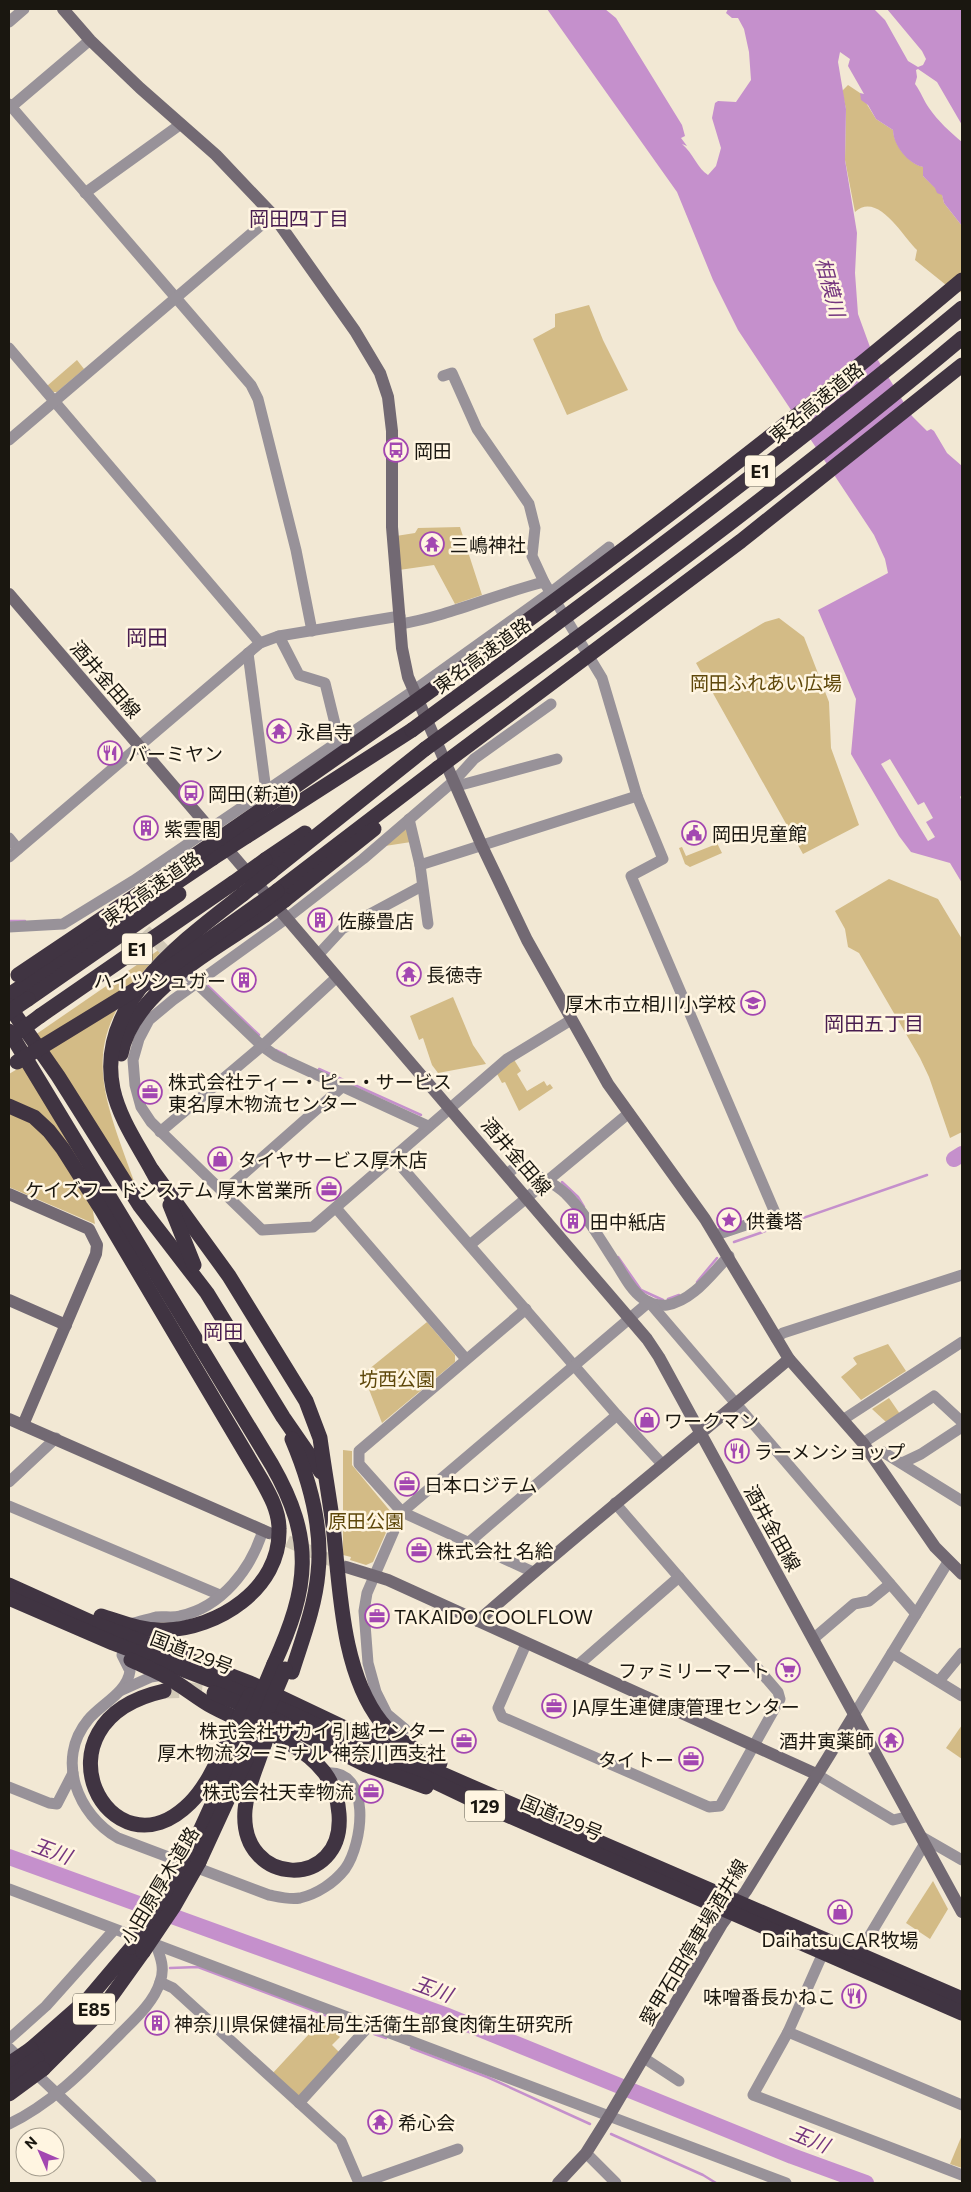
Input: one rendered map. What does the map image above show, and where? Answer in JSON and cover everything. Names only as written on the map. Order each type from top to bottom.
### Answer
[{"type":"highway","points":[[15,987],[404,711],[541,611],[722,475],[962,280]]},
{"type":"highway","name":"東名高速道路","points":[[9,1012],[15,987],[217,861],[412,730],[728,496],[811,432],[962,308]]},
{"type":"highway","name":"E1","points":[[9,1039],[40,1016],[238,888],[268,866],[727,525],[825,449],[962,338]]},
{"type":"highway","points":[[13,1065],[156,977],[281,895],[472,743],[741,542],[962,365]]},
{"type":"highway","points":[[207,1293],[171,1208],[119,1108],[111,1077],[112,1047],[122,1020],[138,991],[238,888]]},
{"type":"highway","points":[[137,1143],[124,1110],[119,1084],[121,1053],[131,1026],[144,1006],[161,989],[265,915],[281,895]]},
{"type":"highway","points":[[9,1006],[58,1076],[140,1206],[207,1293],[283,1417],[314,1459],[327,1490]]},
{"type":"highway","points":[[9,1031],[144,1252],[288,1495],[298,1521],[302,1543],[300,1588],[280,1667]]},
{"type":"highway","points":[[9,1106],[34,1117],[49,1131],[101,1208],[269,1494],[276,1511],[279,1538],[275,1556],[267,1575],[254,1590],[228,1612],[205,1623],[172,1630],[152,1630],[39,1605]]},
{"type":"highway","points":[[152,1170],[229,1276],[306,1401],[320,1438],[350,1650],[356,1672],[369,1703],[381,1723],[396,1737],[499,1799]]},
{"type":"highway","points":[[101,1208],[144,1252]]},
{"type":"highway","points":[[152,1266],[168,1324]]},
{"type":"highway","points":[[164,1691],[141,1698],[120,1711],[103,1727],[94,1744],[90,1766],[93,1786],[102,1803],[116,1816],[133,1823],[163,1821],[181,1810],[248,1739],[314,1596],[319,1559],[315,1518],[306,1478],[283,1417]]},
{"type":"highway","name":"国道129号","points":[[9,1585],[39,1605],[114,1643],[250,1696],[475,1801],[734,1907],[858,1955],[962,2002]]},
{"type":"highway","name":"国道129号","points":[[9,1598],[39,1605],[116,1632],[250,1683],[734,1907],[823,1954],[962,2002]]},
{"type":"highway","points":[[39,1605],[85,1638],[163,1675],[213,1707],[294,1747],[325,1773],[332,1786],[338,1805],[339,1825],[332,1849],[322,1861],[306,1869],[287,1870],[270,1865],[256,1853],[251,1845],[245,1817],[250,1784],[248,1739]]},
{"type":"highway","name":"小田原厚木道路","points":[[9,2078],[37,2059],[88,1999],[144,1948],[162,1904],[194,1859],[280,1667]]},
{"type":"highway","points":[[214,1693],[293,1727],[366,1765],[398,1778],[475,1801]]},
{"type":"highway","points":[[9,2094],[37,2059],[100,2012],[144,1948]]},
{"type":"highway","name":"小田原厚木道路","points":[[9,2064],[37,2059]]},
{"type":"street","points":[[9,22],[24,9]]},
{"type":"street","points":[[63,9],[90,40],[216,155],[273,215],[355,331],[380,373],[385,388],[392,431],[392,527],[404,660],[413,691],[456,783],[482,846],[527,940],[608,1084],[723,1247],[789,1359],[844,1419],[863,1443],[935,1547],[962,1574]]},
{"type":"street","points":[[90,40],[10,105],[251,386],[258,399],[296,550],[312,631]]},
{"type":"street","points":[[85,193],[181,124]]},
{"type":"street","points":[[9,440],[273,215]]},
{"type":"street","points":[[9,348],[260,643]]},
{"type":"street","points":[[443,376],[452,373],[473,422],[529,504],[535,528],[532,556],[550,593],[602,678],[637,796],[663,860],[631,876],[776,1215],[723,1247],[693,1293],[682,1300],[669,1304],[649,1302],[641,1298],[629,1284],[582,1212],[565,1193],[548,1180],[517,1166],[507,1174]]},
{"type":"street","points":[[9,928],[63,924],[116,898],[210,829],[413,691],[550,593],[609,547]]},
{"type":"street","points":[[9,857],[260,643],[279,636],[312,631],[400,620],[419,620],[515,589],[544,582]]},
{"type":"street","name":"酒井金田線","points":[[9,594],[527,1197],[630,1318],[659,1357],[962,1912]]},
{"type":"street","points":[[279,636],[299,675],[325,683],[339,740]]},
{"type":"street","points":[[248,653],[266,791]]},
{"type":"street","points":[[551,704],[474,759],[456,783],[409,819],[363,859],[287,918],[193,980],[149,1020],[138,1039],[133,1060],[135,1085],[141,1107],[160,1132],[262,1230],[312,1227],[507,1059],[571,1020]]},
{"type":"street","points":[[456,783],[557,759]]},
{"type":"street","points":[[420,865],[637,796]]},
{"type":"street","points":[[409,819],[420,865],[428,924]]},
{"type":"street","points":[[9,838],[18,849]]},
{"type":"street","points":[[318,955],[342,929],[422,886]]},
{"type":"street","points":[[160,1132],[262,1046],[337,977]]},
{"type":"street","points":[[193,980],[262,1046],[291,1065],[428,1126]]},
{"type":"street","points":[[222,1193],[341,1088]]},
{"type":"street","points":[[471,1244],[629,1113]]},
{"type":"street","points":[[393,1158],[471,1244],[617,1415],[663,1465]]},
{"type":"street","points":[[9,1194],[88,1228],[95,1237],[97,1245],[96,1254],[23,1425]]},
{"type":"street","points":[[336,1208],[466,1359]]},
{"type":"street","points":[[776,1338],[783,1333],[962,1275]]},
{"type":"street","points":[[9,1300],[66,1324]]},
{"type":"street","points":[[406,1729],[387,1714],[371,1677],[364,1611],[367,1593],[402,1512],[649,1302]]},
{"type":"street","points":[[649,1302],[916,1614]]},
{"type":"street","points":[[526,1309],[359,1451],[359,1464],[402,1512],[533,1572]]},
{"type":"street","points":[[844,1419],[962,1342]]},
{"type":"street","points":[[478,1621],[533,1572],[738,1404],[789,1359]]},
{"type":"street","points":[[863,1443],[934,1396],[962,1422]]},
{"type":"street","points":[[468,1543],[617,1415]]},
{"type":"street","points":[[9,1419],[266,1531],[248,1566],[237,1580],[209,1604],[179,1616],[157,1617],[128,1625]]},
{"type":"street","points":[[902,1463],[922,1454],[962,1427]]},
{"type":"street","points":[[9,1482],[56,1438]]},
{"type":"street","points":[[872,1456],[883,1452],[962,1501]]},
{"type":"street","points":[[526,1644],[498,1708],[502,1717],[710,1807],[720,1806],[780,1698],[778,1692],[615,1504]]},
{"type":"street","points":[[9,1506],[220,1595]]},
{"type":"street","points":[[854,1715],[948,1562]]},
{"type":"street","points":[[346,1567],[388,1580],[816,1774],[894,1820],[910,1816]]},
{"type":"street","points":[[577,1666],[679,1577]]},
{"type":"street","points":[[813,1639],[854,1604],[869,1601],[890,1584]]},
{"type":"street","points":[[892,1653],[962,1696]]},
{"type":"street","points":[[939,1681],[962,1653]]},
{"type":"street","points":[[122,1655],[130,1671],[129,1677],[124,1687],[86,1721],[78,1736],[73,1754],[72,1773],[77,1793],[89,1814],[107,1832],[118,1838],[269,1895],[290,1899],[311,1894],[333,1882],[344,1870],[358,1841],[360,1820],[358,1795],[355,1788],[341,1775],[333,1772],[325,1773]]},
{"type":"street","points":[[112,1696],[142,1680],[163,1675]]},
{"type":"street","name":"愛甲石田停車場酒井線","points":[[558,2183],[586,2153],[734,1907],[854,1715]]},
{"type":"street","points":[[9,1786],[49,1803],[57,1804],[72,1773]]},
{"type":"street","points":[[858,1955],[923,1840],[962,1860]]},
{"type":"street","points":[[9,1889],[114,1930],[144,1948],[611,2112],[786,2183]]},
{"type":"street","points":[[9,2039],[46,2006],[114,1930]]},
{"type":"street","points":[[9,2124],[36,2109],[82,2073],[152,1998],[160,1982],[163,1966],[144,1948]]},
{"type":"street","points":[[823,1954],[788,2032],[753,2095],[962,2175]]},
{"type":"street","points":[[160,1982],[173,1988],[341,2141],[361,2183],[458,2149]]},
{"type":"street","points":[[299,2103],[369,2026]]},
{"type":"street","points":[[788,2032],[962,2105]]},
{"type":"street","points":[[9,2048],[55,2094],[151,2183]]},
{"type":"street","points":[[643,2060],[679,2081]]},
{"type":"street","points":[[586,2153],[616,2183]]},
{"type":"green space","points":[[848,85],[860,93],[876,119],[893,130],[896,142],[903,153],[912,162],[923,167],[923,176],[942,194],[944,203],[962,226],[962,293],[946,285],[915,260],[917,250],[881,211],[872,207],[864,207],[855,212],[845,160],[846,109],[842,91]]},
{"type":"green space","points":[[589,305],[603,340],[628,390],[567,415],[533,339],[555,327],[555,314]]},
{"type":"green space","points":[[77,360],[84,369],[57,392],[52,392],[47,386]]},
{"type":"green space","points":[[460,527],[482,595],[455,604],[434,565],[399,570],[396,536],[415,533],[418,528]]},
{"type":"green space","name":"岡田ふれあい広場","points":[[779,618],[804,637],[829,702],[831,748],[859,825],[803,854],[696,663],[765,622]]},
{"type":"green space","points":[[405,829],[408,831],[411,842],[385,846]]},
{"type":"green space","points":[[716,841],[722,853],[690,867],[685,864],[679,848],[682,847],[686,856],[714,845],[712,842]]},
{"type":"green space","points":[[889,879],[938,899],[962,939],[962,1132],[950,1138],[929,1077],[920,1058],[859,953],[848,947],[845,929],[835,911]]},
{"type":"green space","points":[[160,949],[162,951],[134,982],[116,1011],[106,1038],[103,1064],[105,1091],[137,1189],[35,1035]]},
{"type":"green space","points":[[453,997],[473,1045],[486,1064],[438,1073],[432,1065],[423,1038],[419,1040],[410,1016]]},
{"type":"green space","points":[[513,1058],[521,1071],[517,1074],[527,1091],[544,1081],[547,1086],[550,1084],[553,1088],[519,1111],[505,1082],[502,1083],[496,1072]]},
{"type":"green space","points":[[24,1065],[91,1176],[88,1182],[9,1099],[9,1074]]},
{"type":"green space","points":[[9,1111],[26,1117],[44,1132],[92,1205],[95,1224],[9,1187]]},
{"type":"green space","name":"坊西公園","points":[[427,1322],[455,1355],[455,1362],[382,1423],[363,1374]]},
{"type":"green space","points":[[888,1344],[906,1371],[861,1400],[841,1377],[857,1364],[853,1358]]},
{"type":"green space","points":[[889,1398],[900,1414],[886,1422],[872,1409]]},
{"type":"green space","name":"原田公園","points":[[343,1450],[352,1451],[352,1465],[391,1512],[392,1519],[373,1562],[366,1565],[350,1560],[351,1557],[343,1555]]},
{"type":"green space","points":[[962,1725],[962,1759],[946,1748]]},
{"type":"green space","points":[[933,1881],[948,1909],[930,1939],[906,1923]]},
{"type":"green space","points":[[322,2020],[340,2037],[332,2045],[339,2052],[300,2095],[296,2096],[272,2074]]},
{"type":"green space","points":[[962,2135],[962,2168],[950,2164]]},
{"type":"water","name":"相模川","points":[[547,9],[605,9],[616,18],[682,125],[685,136],[681,138],[687,146],[682,144],[701,169],[708,175],[716,166],[721,148],[712,118],[715,103],[718,101],[736,102],[751,80],[749,52],[744,29],[738,18],[732,18],[726,13],[728,9],[874,9],[885,20],[908,61],[918,67],[923,65],[926,59],[922,51],[887,9],[962,9],[962,125],[937,82],[918,69],[916,70],[915,84],[933,113],[962,142],[962,226],[944,203],[942,195],[937,193],[935,188],[923,176],[923,167],[912,162],[902,153],[896,142],[893,130],[876,119],[868,105],[861,100],[860,93],[864,94],[848,66],[850,59],[840,52],[838,62],[846,109],[845,160],[857,233],[855,273],[858,314],[870,347],[912,416],[927,431],[931,429],[934,431],[947,453],[962,466],[962,795],[960,797],[962,801],[962,883],[950,863],[911,852],[899,836],[851,754],[856,699],[818,610],[888,573],[885,559],[874,535],[738,330],[713,280],[677,192]],"holes":[[[890,759],[918,805],[924,802],[933,818],[926,822],[935,837],[928,841],[881,764]]]},
{"type":"waterway","points":[[9,921],[25,921]]},
{"type":"waterway","points":[[208,986],[259,1035]]},
{"type":"waterway","points":[[276,1050],[286,1055]]},
{"type":"waterway","points":[[319,1069],[421,1115]]},
{"type":"waterway","points":[[954,1159],[962,1154]]},
{"type":"waterway","points":[[510,1158],[517,1161]]},
{"type":"waterway","points":[[734,1242],[927,1175]]},
{"type":"waterway","points":[[562,1182],[578,1197],[584,1207]]},
{"type":"waterway","points":[[618,1257],[641,1290],[663,1300]]},
{"type":"waterway","points":[[697,1282],[717,1258]]},
{"type":"waterway","points":[[668,1299],[679,1295]]},
{"type":"waterway","name":"玉川","points":[[9,1857],[445,2015],[792,2156],[866,2183]]},
{"type":"waterway","points":[[170,1968],[198,1967],[357,2027]]},
{"type":"waterway","points":[[374,2034],[386,2038]]},
{"type":"waterway","points":[[411,2048],[487,2077],[590,2124]]},
{"type":"waterway","points":[[611,2134],[703,2175],[716,2183]]},
{"type":"tunnel","points":[[134,918],[175,961]]},
{"type":"tunnel","points":[[271,1534],[344,1566]]},
{"type":"tunnel","points":[[164,1691],[190,1690],[214,1693]]},
{"type":"place","name":"岡田","points":[[396,450]]},
{"type":"place","name":"三嶋神社","points":[[432,544]]},
{"type":"place","name":"永昌寺","points":[[279,731]]},
{"type":"place","name":"バーミヤン","points":[[110,753]]},
{"type":"place","name":"岡田(新道)","points":[[191,793]]},
{"type":"place","name":"紫雲閣","points":[[146,828]]},
{"type":"place","name":"岡田児童館","points":[[694,833]]},
{"type":"place","name":"佐藤畳店","points":[[320,920]]},
{"type":"place","name":"長徳寺","points":[[409,974]]},
{"type":"place","name":"ハイツシュガー","points":[[244,980]]},
{"type":"place","name":"厚木市立相川小学校","points":[[753,1003]]},
{"type":"place","name":"株式会社ティー・ピー・サービス 東名厚木物流センター","points":[[150,1092]]},
{"type":"place","name":"タイヤサービス厚木店","points":[[220,1159]]},
{"type":"place","name":"ケイズフードシステム 厚木営業所","points":[[329,1189]]},
{"type":"place","name":"供養塔","points":[[729,1220]]},
{"type":"place","name":"田中紙店","points":[[573,1221]]},
{"type":"place","name":"ワークマン","points":[[647,1420]]},
{"type":"place","name":"ラーメンショップ","points":[[737,1451]]},
{"type":"place","name":"日本ロジテム","points":[[407,1484]]},
{"type":"place","name":"株式会社 名給","points":[[419,1550]]},
{"type":"place","name":"TAKAIDO COOLFLOW","points":[[377,1616]]},
{"type":"place","name":"ファミリーマート","points":[[788,1670]]},
{"type":"place","name":"JA厚生連健康管理センター","points":[[554,1706]]},
{"type":"place","name":"酒井寅薬師","points":[[891,1740]]},
{"type":"place","name":"株式会社サカイ引越センター 厚木物流ターミナル 神奈川西支社","points":[[464,1741]]},
{"type":"place","name":"タイトー","points":[[691,1759]]},
{"type":"place","name":"株式会社天幸物流","points":[[371,1791]]},
{"type":"place","name":"Daihatsu CAR牧場","points":[[840,1912]]},
{"type":"place","name":"味噌番長かねこ","points":[[854,1996]]},
{"type":"place","name":"神奈川県保健福祉局生活衛生部食肉衛生研究所","points":[[157,2023]]},
{"type":"place","name":"希心会","points":[[380,2122]]},
{"type":"district","name":"岡田四丁目","points":[[299,218]]},
{"type":"district","name":"岡田","points":[[147,636]]},
{"type":"district","name":"岡田五丁目","points":[[874,1023]]},
{"type":"district","name":"岡田","points":[[223,1331]]}]
